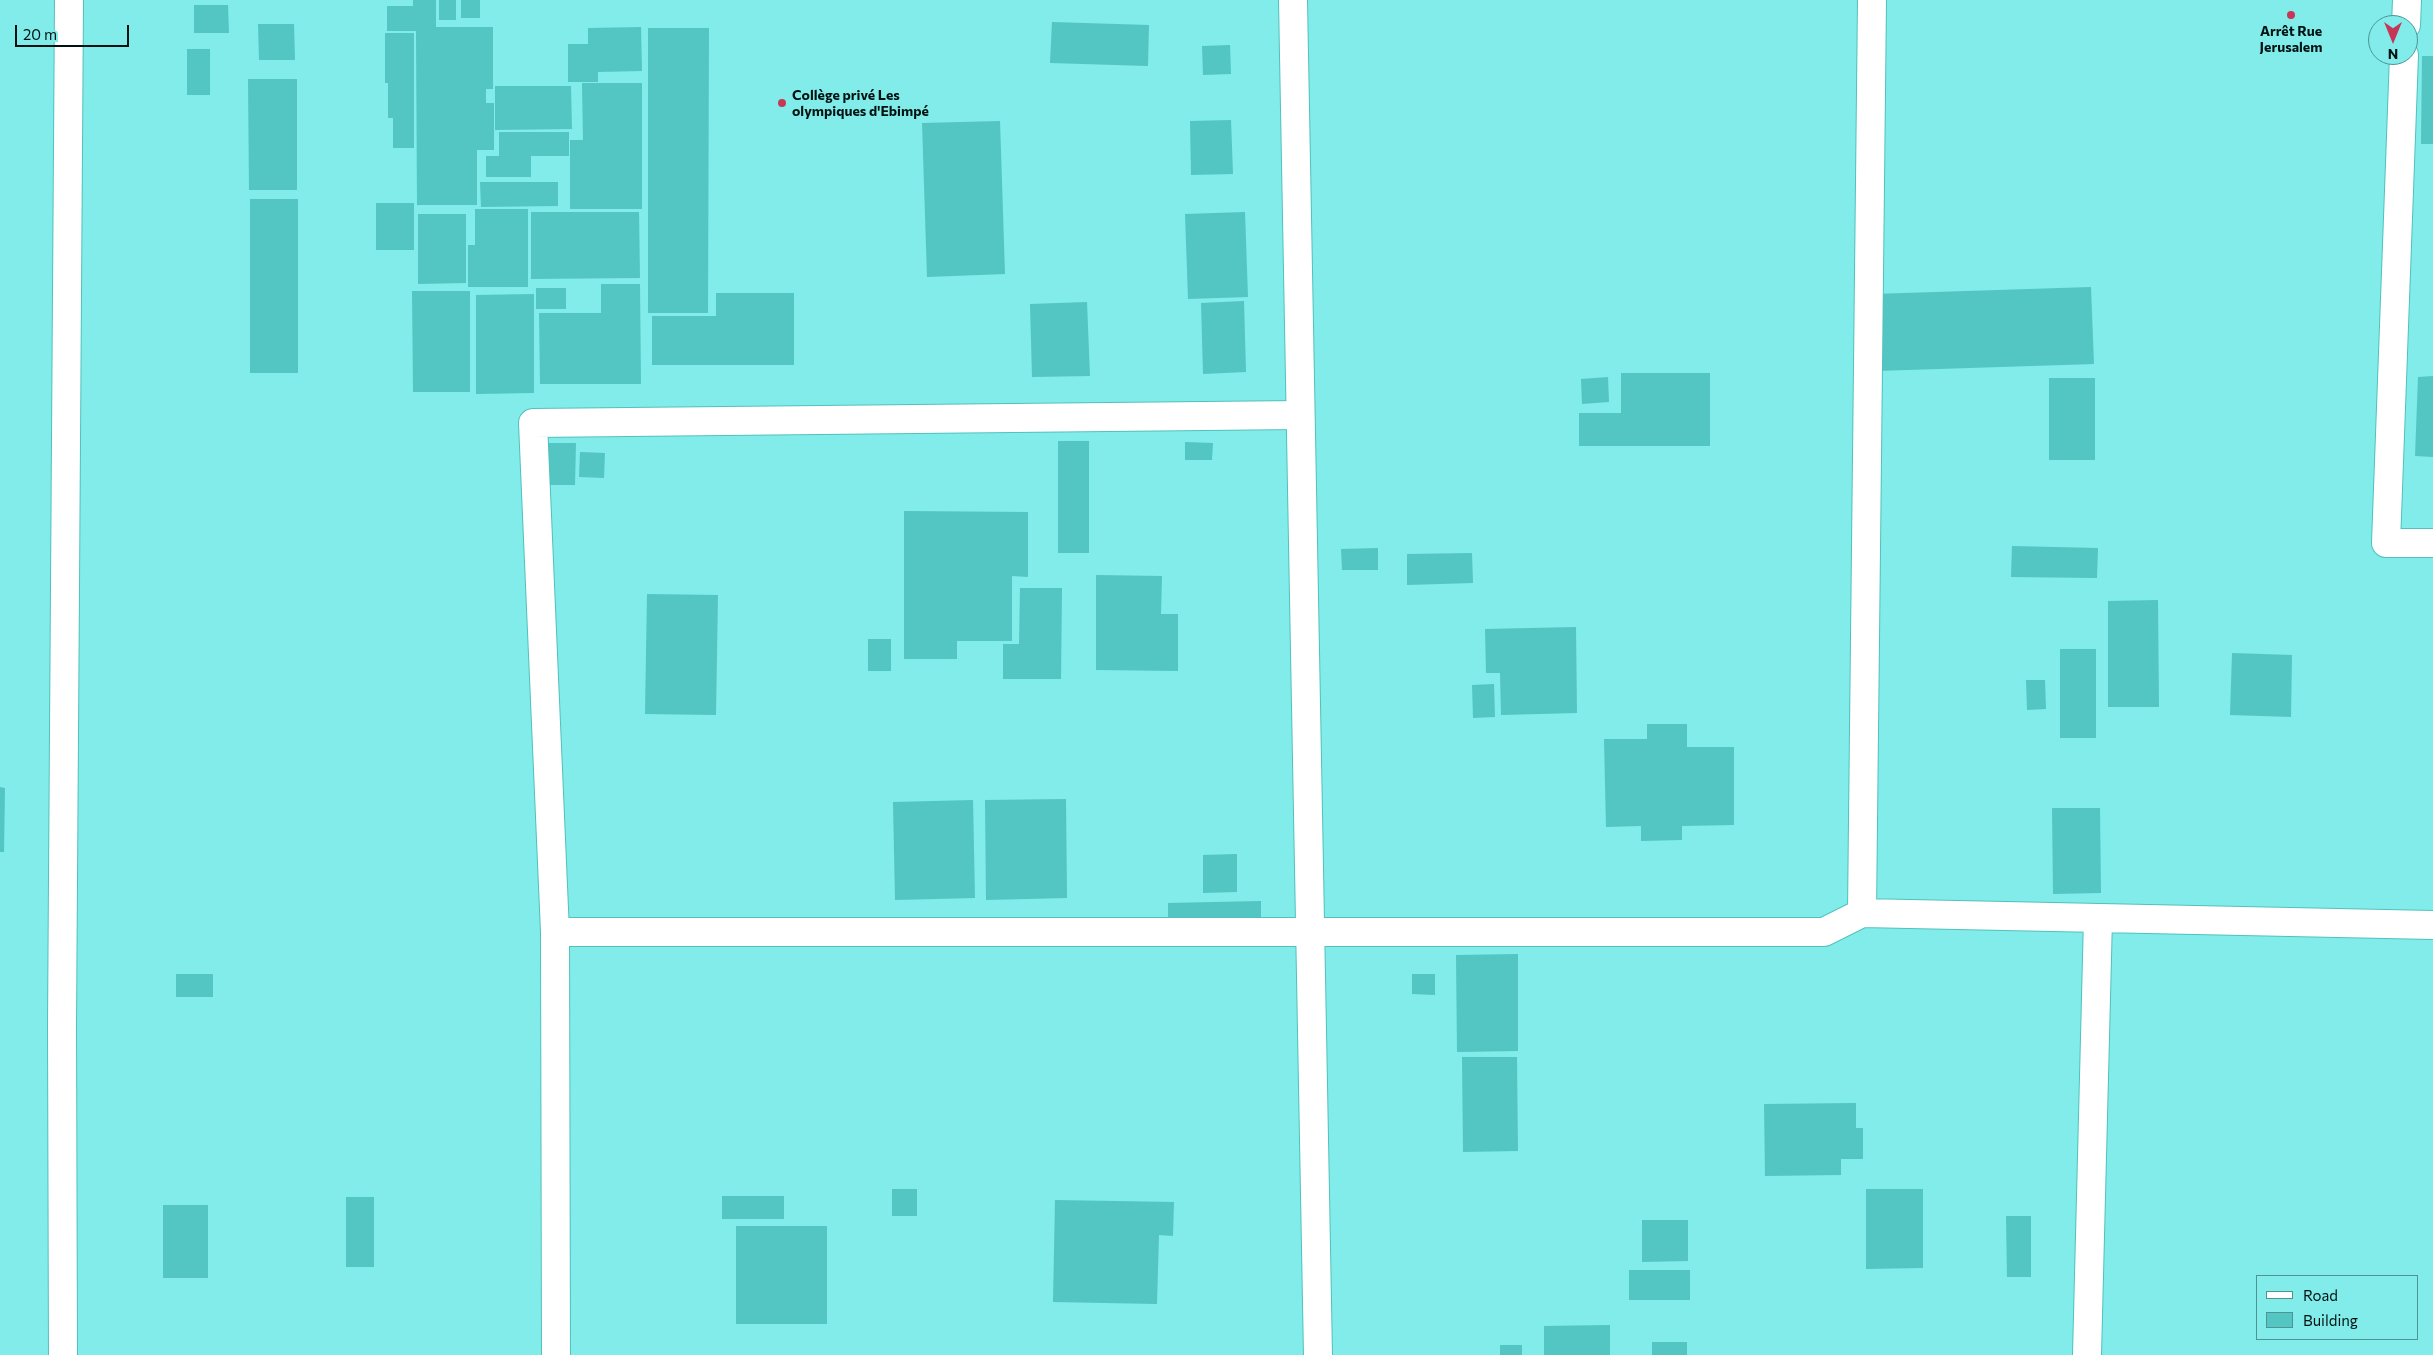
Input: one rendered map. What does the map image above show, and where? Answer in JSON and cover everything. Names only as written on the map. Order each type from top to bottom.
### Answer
[{"type":"street","points":[[63,1355],[62,1025],[69,0]]},
{"type":"street","points":[[1293,0],[1318,1355]]},
{"type":"street","points":[[1862,913],[1872,0]]},
{"type":"street","points":[[2406,0],[2406,15]]},
{"type":"street","points":[[2404,65],[2386,543],[2433,543]]},
{"type":"street","points":[[556,1355],[555,932],[533,422],[1300,415]]},
{"type":"street","points":[[555,932],[1824,932],[1862,913],[2433,925]]},
{"type":"street","points":[[2086,1355],[2098,918]]},
{"type":"building","points":[[413,0],[436,0],[436,27],[493,27],[493,89],[486,89],[486,103],[494,103],[494,150],[477,150],[477,205],[417,205],[416,31],[387,31],[387,6],[413,6]]},
{"type":"building","points":[[439,0],[456,0],[456,20],[439,20]]},
{"type":"building","points":[[461,0],[480,0],[480,18],[461,18]]},
{"type":"building","points":[[194,5],[228,5],[229,33],[194,33]]},
{"type":"building","points":[[1052,22],[1149,25],[1148,66],[1050,63]]},
{"type":"building","points":[[258,24],[294,24],[295,60],[259,60]]},
{"type":"building","points":[[641,27],[642,71],[598,72],[598,82],[568,82],[568,44],[588,44],[588,28]]},
{"type":"building","points":[[648,28],[709,28],[708,313],[648,313]]},
{"type":"building","points":[[385,33],[414,33],[414,148],[393,148],[393,118],[388,118],[388,83],[385,83]]},
{"type":"building","points":[[1230,45],[1231,74],[1203,75],[1202,46]]},
{"type":"building","points":[[187,49],[210,49],[210,95],[187,95]]},
{"type":"building","points":[[2422,56],[2433,56],[2433,144],[2421,144]]},
{"type":"building","points":[[248,79],[297,79],[297,190],[249,190]]},
{"type":"building","points":[[582,83],[642,83],[642,209],[570,209],[570,140],[583,140]]},
{"type":"building","points":[[495,86],[571,86],[572,129],[495,130]]},
{"type":"building","points":[[1231,120],[1233,174],[1191,175],[1190,121]]},
{"type":"building","points":[[1000,121],[1005,274],[927,277],[922,123]]},
{"type":"building","points":[[499,132],[569,132],[569,156],[531,156],[531,177],[486,177],[486,156],[499,156]]},
{"type":"building","points":[[480,182],[558,182],[558,206],[481,207]]},
{"type":"building","points":[[250,199],[298,199],[298,373],[250,373]]},
{"type":"building","points":[[376,203],[414,203],[414,250],[376,250]]},
{"type":"building","points":[[475,209],[528,209],[528,287],[468,287],[468,245],[475,245]]},
{"type":"building","points":[[531,212],[639,212],[640,278],[531,279]]},
{"type":"building","points":[[1245,212],[1248,297],[1188,299],[1185,214]]},
{"type":"building","points":[[418,214],[466,214],[466,283],[418,284]]},
{"type":"building","points":[[601,284],[640,284],[641,384],[540,384],[539,313],[601,313]]},
{"type":"building","points":[[2091,287],[2094,364],[1876,371],[1873,294]]},
{"type":"building","points":[[536,288],[566,288],[566,309],[536,309]]},
{"type":"building","points":[[412,291],[470,291],[470,392],[413,392]]},
{"type":"building","points":[[716,293],[794,293],[794,365],[652,365],[652,316],[716,316]]},
{"type":"building","points":[[534,294],[534,393],[476,394],[476,295]]},
{"type":"building","points":[[1244,301],[1246,372],[1203,374],[1201,303]]},
{"type":"building","points":[[1087,302],[1090,376],[1032,377],[1030,304]]},
{"type":"building","points":[[1621,373],[1710,373],[1710,446],[1579,446],[1579,413],[1621,413]]},
{"type":"building","points":[[2433,376],[2433,457],[2415,456],[2418,377]]},
{"type":"building","points":[[1608,377],[1609,402],[1582,404],[1581,379]]},
{"type":"building","points":[[2049,378],[2095,378],[2095,460],[2049,460]]},
{"type":"building","points":[[1058,441],[1089,441],[1089,553],[1058,553]]},
{"type":"building","points":[[1185,442],[1213,443],[1212,460],[1185,460]]},
{"type":"building","points":[[547,443],[576,443],[575,485],[546,485]]},
{"type":"building","points":[[580,452],[605,453],[604,478],[579,477]]},
{"type":"building","points":[[904,511],[1028,512],[1028,577],[1012,576],[1012,641],[957,641],[957,659],[904,659]]},
{"type":"building","points":[[2012,546],[2098,548],[2097,578],[2011,577]]},
{"type":"building","points":[[1378,548],[1378,570],[1342,570],[1341,549]]},
{"type":"building","points":[[1472,553],[1473,583],[1407,585],[1407,554]]},
{"type":"building","points":[[1096,575],[1162,576],[1161,614],[1178,614],[1178,671],[1096,670]]},
{"type":"building","points":[[1020,588],[1062,588],[1061,679],[1003,679],[1003,644],[1019,644]]},
{"type":"building","points":[[647,594],[718,595],[716,715],[645,714]]},
{"type":"building","points":[[2158,600],[2159,707],[2108,707],[2108,601]]},
{"type":"building","points":[[1576,627],[1577,713],[1501,715],[1500,673],[1486,673],[1485,629]]},
{"type":"building","points":[[868,639],[891,639],[891,671],[868,671]]},
{"type":"building","points":[[2060,649],[2096,649],[2096,738],[2060,738]]},
{"type":"building","points":[[2232,653],[2292,655],[2291,717],[2230,715]]},
{"type":"building","points":[[2026,680],[2045,680],[2046,709],[2027,710]]},
{"type":"building","points":[[1494,684],[1495,717],[1473,718],[1472,685]]},
{"type":"building","points":[[1647,724],[1687,724],[1687,747],[1734,747],[1734,825],[1682,826],[1682,840],[1641,841],[1641,826],[1606,827],[1604,739],[1647,739]]},
{"type":"building","points":[[0,787],[5,788],[4,852],[0,852]]},
{"type":"building","points":[[1066,799],[1067,898],[986,900],[985,800]]},
{"type":"building","points":[[973,800],[975,898],[895,900],[893,802]]},
{"type":"building","points":[[2052,808],[2100,808],[2101,893],[2053,894]]},
{"type":"building","points":[[1237,854],[1237,892],[1203,893],[1203,855]]},
{"type":"building","points":[[1261,901],[1261,928],[1168,930],[1168,903]]},
{"type":"building","points":[[1518,954],[1518,1051],[1457,1052],[1456,955]]},
{"type":"building","points":[[176,974],[213,974],[213,997],[176,997]]},
{"type":"building","points":[[1412,974],[1435,974],[1435,995],[1412,994]]},
{"type":"building","points":[[1462,1057],[1517,1057],[1518,1151],[1463,1152]]},
{"type":"building","points":[[1856,1103],[1856,1128],[1863,1128],[1863,1159],[1841,1159],[1841,1175],[1765,1176],[1764,1104]]},
{"type":"building","points":[[892,1189],[917,1189],[917,1216],[892,1216]]},
{"type":"building","points":[[1866,1189],[1923,1189],[1923,1268],[1866,1269]]},
{"type":"building","points":[[722,1196],[784,1196],[784,1219],[722,1219]]},
{"type":"building","points":[[346,1197],[374,1197],[374,1267],[346,1267]]},
{"type":"building","points":[[1055,1200],[1174,1202],[1173,1236],[1159,1235],[1157,1304],[1053,1302]]},
{"type":"building","points":[[163,1205],[208,1205],[208,1278],[163,1278]]},
{"type":"building","points":[[2006,1216],[2031,1216],[2031,1277],[2007,1277]]},
{"type":"building","points":[[1642,1220],[1688,1220],[1688,1261],[1642,1262]]},
{"type":"building","points":[[736,1226],[827,1226],[827,1324],[736,1324]]},
{"type":"building","points":[[1629,1270],[1690,1270],[1690,1300],[1629,1300]]},
{"type":"building","points":[[1610,1325],[1610,1355],[1544,1355],[1544,1326]]},
{"type":"building","points":[[1652,1342],[1687,1342],[1687,1355],[1652,1355]]},
{"type":"building","points":[[1500,1345],[1522,1345],[1522,1355],[1500,1355]]},
{"type":"place","name":"Arrêt Rue Jerusalem","points":[[2291,15]]},
{"type":"place","name":"Collège privé Les olympiques d'Ebimpé","points":[[782,103]]}]
